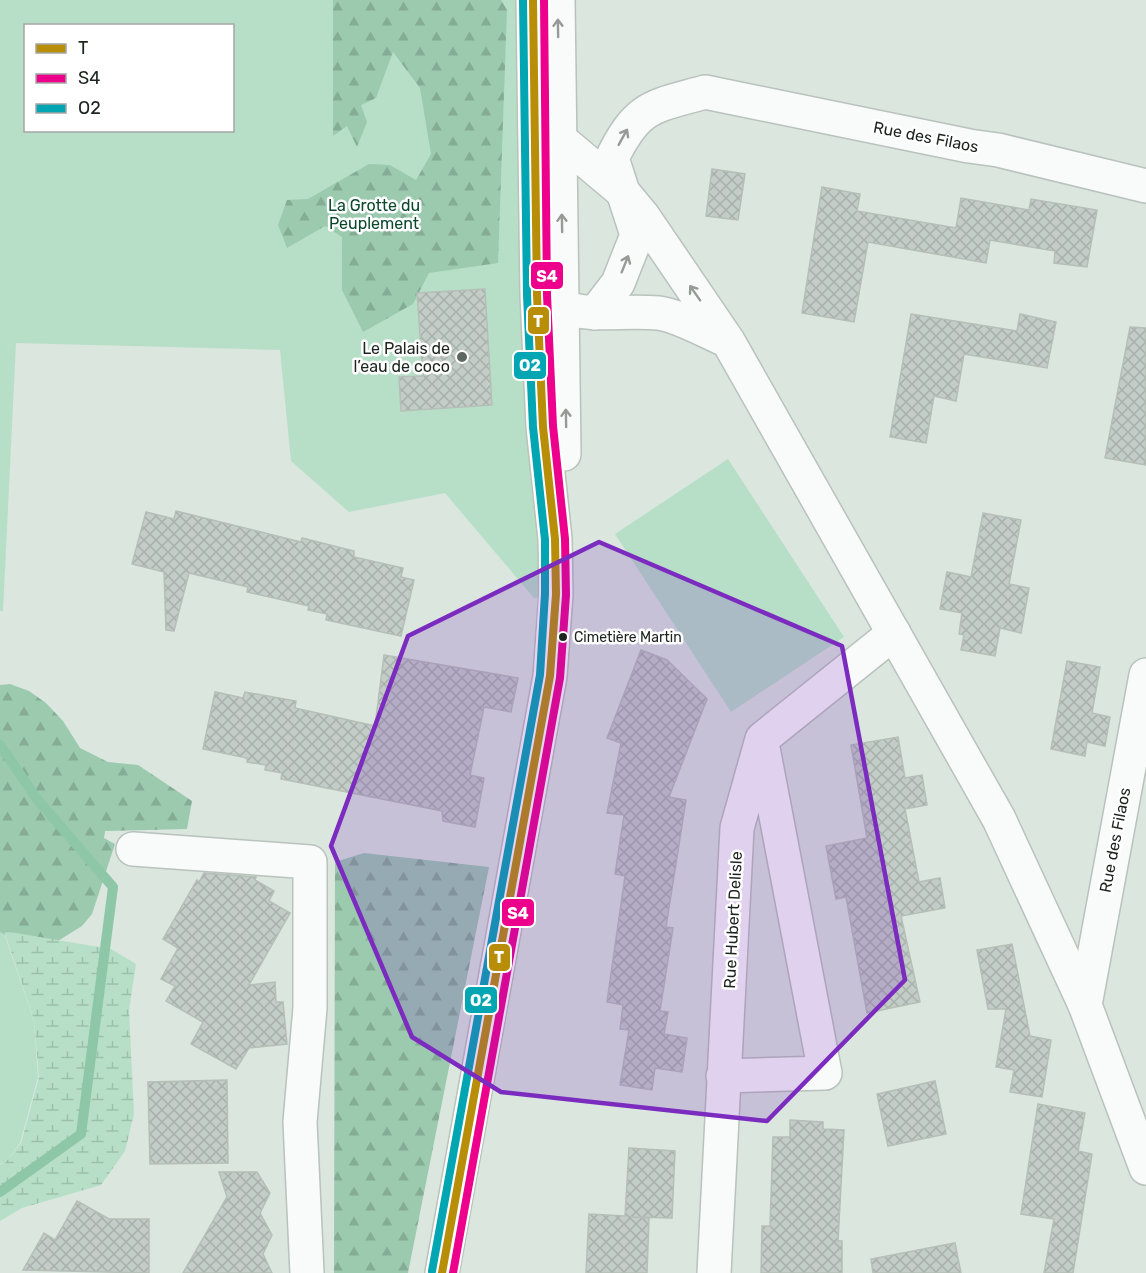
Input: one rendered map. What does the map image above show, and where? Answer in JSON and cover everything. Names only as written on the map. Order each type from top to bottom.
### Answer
[{"type":"main road","points":[[533,0],[565,306]]},
{"type":"main road","points":[[442,1273],[550,676],[556,594],[555,539],[566,437],[558,0]]},
{"type":"main road","name":"Rue des Filaos","points":[[622,192],[612,158],[625,131],[641,114],[667,102],[705,92],[998,150],[1146,186]]},
{"type":"main road","points":[[561,141],[622,192],[643,216],[728,341],[999,819],[1085,1005],[1146,1168]]},
{"type":"main road","points":[[565,306],[618,283],[637,235],[622,192]]},
{"type":"main road","points":[[565,306],[661,313],[728,341]]},
{"type":"main road","points":[[723,1076],[825,1073],[762,739],[894,633]]},
{"type":"main road","name":"Rue des Filaos","points":[[1085,1005],[1146,675]]},
{"type":"main road","name":"Rue Hubert Delisle","points":[[714,1273],[723,1076],[734,924],[737,828],[762,739]]},
{"type":"main road","points":[[133,849],[310,862],[310,1008],[300,1122],[307,1273]]},
{"type":"highlighted area","points":[[599,542],[842,646],[905,980],[767,1121],[501,1092],[412,1037],[331,846],[408,636]]},
{"type":"green space","name":"La Grotte du Peuplement","points":[[0,0],[534,0],[556,594],[534,598],[445,493],[349,512],[291,461],[280,350],[16,343],[3,611],[0,611]]},
{"type":"green space","points":[[333,0],[501,0],[507,10],[498,263],[429,273],[413,304],[363,332],[342,290],[342,237],[325,226],[287,248],[278,225],[287,200],[308,199],[369,164],[390,165],[416,180],[431,154],[420,88],[393,52],[376,98],[361,105],[367,122],[357,147],[347,126],[333,136]]},
{"type":"green space","points":[[728,459],[844,637],[731,712],[615,534]]},
{"type":"green space","points":[[10,684],[29,691],[46,703],[63,721],[80,748],[108,762],[138,765],[192,801],[187,829],[105,831],[104,838],[115,844],[92,914],[82,926],[53,944],[9,937],[0,932],[0,685]]},
{"type":"green space","points":[[364,853],[489,867],[408,1273],[334,1273],[335,862]]},
{"type":"green space","points":[[0,930],[3,930],[34,1021],[38,1077],[20,1143],[5,1163],[0,1164]]},
{"type":"green space","points":[[4,931],[111,949],[136,964],[129,1010],[134,1114],[125,1151],[101,1185],[22,1208],[0,1221],[0,1165],[5,1163],[21,1143],[39,1077],[34,1020]]},
{"type":"building","points":[[712,169],[745,174],[738,220],[706,216]]},
{"type":"building","points":[[822,187],[860,194],[857,211],[956,228],[961,198],[1029,210],[1031,199],[1097,210],[1087,267],[1054,263],[1055,251],[990,240],[986,263],[868,242],[854,322],[802,313]]},
{"type":"building","points":[[485,289],[492,405],[401,411],[399,377],[423,376],[417,293]]},
{"type":"building","points":[[911,314],[1017,331],[1020,314],[1056,322],[1047,368],[964,354],[956,401],[934,396],[926,443],[890,437]]},
{"type":"building","points":[[1130,327],[1146,328],[1146,465],[1105,458]]},
{"type":"building","points":[[176,511],[301,542],[302,538],[354,551],[354,557],[403,568],[401,577],[414,580],[401,636],[326,620],[327,614],[308,610],[309,606],[247,592],[248,587],[189,573],[174,631],[166,630],[164,572],[132,564],[146,512],[174,519]]},
{"type":"building","points":[[983,513],[1021,520],[1009,584],[1029,588],[1021,633],[1000,628],[995,656],[961,650],[964,635],[959,634],[962,613],[940,609],[947,572],[971,577]]},
{"type":"building","points":[[641,650],[667,660],[707,699],[669,797],[686,800],[666,927],[673,928],[660,1011],[668,1012],[664,1034],[687,1038],[682,1072],[655,1068],[652,1090],[620,1085],[629,1030],[620,1029],[623,1005],[607,1002],[625,876],[615,874],[624,815],[607,813],[621,743],[607,738]]},
{"type":"building","points":[[384,655],[518,678],[511,712],[484,707],[470,775],[484,778],[475,827],[443,821],[442,811],[281,779],[282,773],[265,770],[266,765],[247,762],[247,758],[203,749],[215,692],[243,698],[245,692],[296,701],[295,708],[375,726]]},
{"type":"building","points":[[1067,661],[1100,667],[1092,713],[1110,717],[1105,746],[1087,742],[1085,756],[1051,749]]},
{"type":"building","points":[[898,737],[905,778],[922,775],[927,805],[905,809],[919,882],[940,878],[945,908],[901,916],[920,1002],[867,1013],[846,897],[836,899],[826,846],[867,838],[851,745]]},
{"type":"building","points":[[204,873],[256,877],[255,880],[274,891],[269,901],[290,913],[249,985],[275,982],[276,1002],[283,1002],[287,1044],[249,1048],[236,1069],[191,1044],[203,1022],[166,1001],[175,986],[161,979],[178,948],[163,939],[197,880],[199,882]]},
{"type":"building","points":[[1012,944],[1030,1036],[1051,1040],[1042,1097],[1010,1092],[1014,1070],[996,1067],[1006,1009],[988,1009],[977,950]]},
{"type":"building","points":[[227,1080],[228,1163],[150,1164],[148,1082]]},
{"type":"building","points":[[935,1081],[946,1134],[888,1146],[877,1094]]},
{"type":"building","points":[[1038,1104],[1085,1113],[1078,1151],[1092,1154],[1073,1273],[1044,1273],[1054,1219],[1021,1214]]},
{"type":"building","points":[[790,1120],[823,1122],[823,1129],[844,1130],[838,1241],[842,1241],[842,1273],[761,1273],[762,1226],[770,1226],[773,1137],[790,1137]]},
{"type":"building","points":[[629,1148],[675,1151],[672,1218],[631,1217],[649,1218],[647,1273],[586,1273],[589,1214],[625,1216]]},
{"type":"building","points":[[219,1172],[257,1172],[270,1193],[260,1213],[272,1235],[263,1254],[272,1273],[183,1273],[227,1197]]},
{"type":"building","points":[[77,1201],[109,1219],[149,1219],[149,1273],[23,1270],[44,1233],[55,1240]]},
{"type":"building","points":[[955,1243],[961,1273],[873,1273],[871,1259]]},
{"type":"waterway","points":[[0,745],[37,799],[113,887],[81,1134],[0,1192]]},
{"type":"transit line","name":"O2","points":[[432,1271],[540,675],[545,594],[545,540],[533,427],[527,295],[523,0]]},
{"type":"transit line","name":"T","points":[[442,1273],[550,676],[556,594],[555,539],[543,427],[537,295],[533,0]]},
{"type":"transit line","name":"S4","points":[[453,1273],[560,678],[566,595],[565,539],[553,426],[547,295],[544,0]]},
{"type":"place","name":"Le Palais de l’eau de coco","points":[[462,357]]},
{"type":"place","name":"Cimetière Martin","points":[[563,637]]}]
